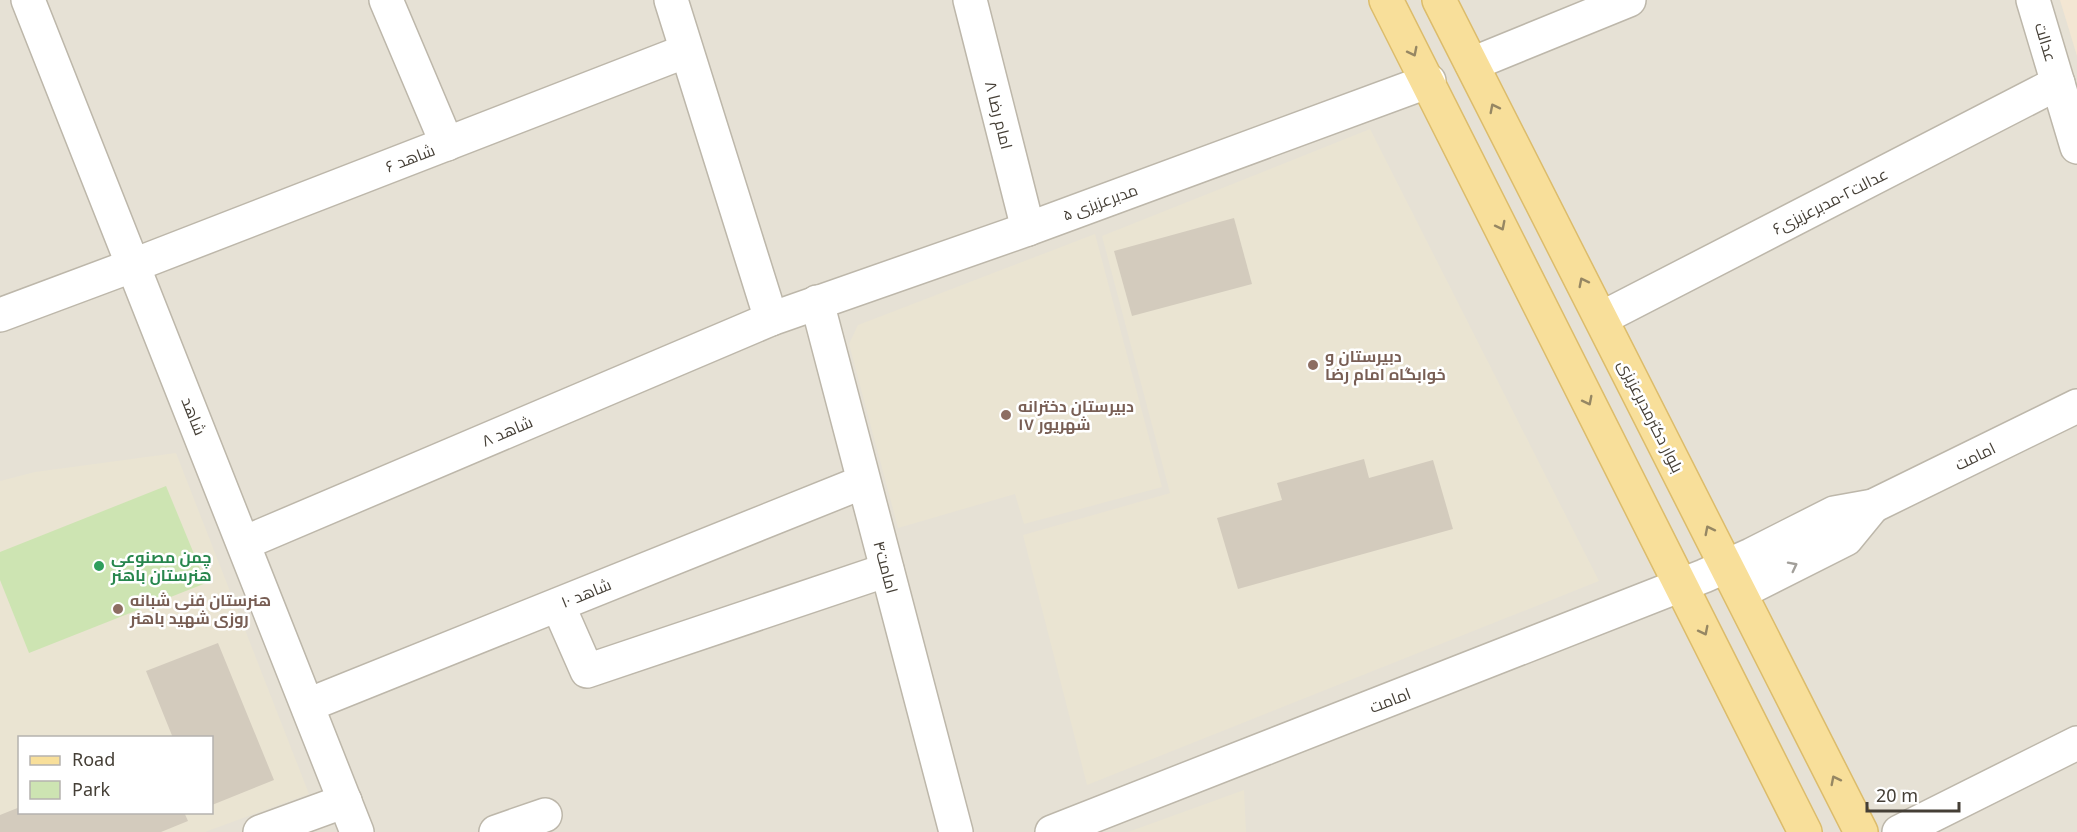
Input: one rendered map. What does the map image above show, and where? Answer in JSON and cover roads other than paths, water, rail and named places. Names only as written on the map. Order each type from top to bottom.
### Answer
[{"type":"main road","points":[[1386,0],[1429,81],[1805,832]]},
{"type":"main road","name":"بلوار دکترمدبرعزیزی","points":[[1439,0],[1861,832]]},
{"type":"street","name":"شاهد","points":[[28,0],[357,832]]},
{"type":"street","points":[[386,0],[447,144]]},
{"type":"street","points":[[671,0],[771,320]]},
{"type":"street","name":"امام رضا ۸","points":[[970,0],[1028,229]]},
{"type":"street","points":[[1472,64],[1629,0]]},
{"type":"street","name":"عدالت","points":[[2033,0],[2077,147]]},
{"type":"street","name":"شاهد ۶","points":[[0,315],[686,51]]},
{"type":"street","name":"مدبرعزیزی ۵","points":[[771,320],[1028,229],[1429,81]]},
{"type":"street","name":"عدالت۲-مدبرعزیزی۶","points":[[1602,318],[2058,83]]},
{"type":"street","name":"امامت۴","points":[[818,302],[863,482],[956,832]]},
{"type":"street","name":"شاهد ۸","points":[[244,543],[771,320]]},
{"type":"street","name":"امامت","points":[[1052,832],[1681,585],[1734,580],[1846,539],[1873,506],[2077,406]]},
{"type":"street","name":"شاهد ۱۰","points":[[308,705],[863,482]]},
{"type":"street","points":[[558,605],[587,671],[887,570]]},
{"type":"street","points":[[1899,832],[2077,743]]},
{"type":"street","points":[[260,832],[345,801]]},
{"type":"street","points":[[496,832],[545,815]]},
{"type":"place","name":"دبیرستان و خوابگاه امام رضا","points":[[1313,365]]},
{"type":"place","name":"دبیرستان دخترانه ۱۷ شهریور","points":[[1006,415]]},
{"type":"place","name":"چمن مصنوعی هنرستان باهنر","points":[[99,566]]},
{"type":"place","name":"هنرستان فنی شبانه‌ روزی شهید باهنر","points":[[118,609]]}]
